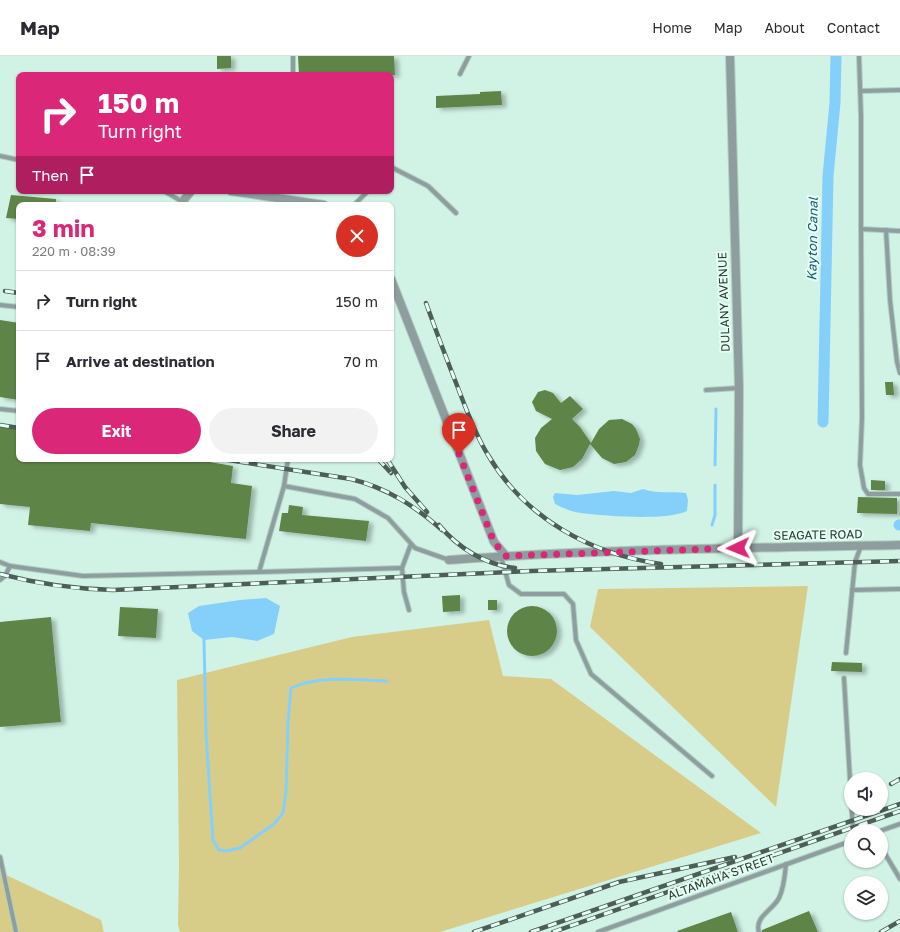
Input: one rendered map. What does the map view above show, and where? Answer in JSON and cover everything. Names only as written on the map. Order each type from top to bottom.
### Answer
[{"type":"street","name":"DULANY AVENUE","points":[[730,56],[739,388],[738,548]]},
{"type":"street","points":[[251,194],[304,202]]},
{"type":"street","points":[[394,287],[494,542],[504,556]]},
{"type":"street","name":"SEAGATE ROAD","points":[[449,560],[504,556],[738,548],[900,545]]},
{"type":"lane","points":[[293,56],[293,72]]},
{"type":"lane","points":[[460,74],[469,56]]},
{"type":"lane","points":[[859,56],[861,91],[862,418],[860,465],[864,488],[868,494],[900,494]]},
{"type":"lane","points":[[861,91],[900,90]]},
{"type":"lane","points":[[0,156],[16,159]]},
{"type":"lane","points":[[394,169],[428,186],[456,213]]},
{"type":"lane","points":[[169,194],[183,202]]},
{"type":"lane","points":[[357,202],[365,194]]},
{"type":"lane","points":[[861,229],[900,231]]},
{"type":"lane","points":[[886,230],[890,300],[897,362],[900,373]]},
{"type":"lane","points":[[0,305],[16,308]]},
{"type":"lane","points":[[706,390],[739,388]]},
{"type":"lane","points":[[0,409],[16,411]]},
{"type":"lane","points":[[259,572],[284,486],[288,462]]},
{"type":"lane","points":[[284,486],[355,499],[388,518],[414,548],[449,560]]},
{"type":"lane","points":[[409,610],[404,592],[402,568],[411,544]]},
{"type":"lane","points":[[846,653],[855,562],[861,546]]},
{"type":"lane","points":[[504,556],[509,585],[521,594],[564,594],[573,604],[576,640],[591,674],[712,776]]},
{"type":"lane","points":[[0,562],[10,566],[83,576],[402,568]]},
{"type":"lane","points":[[0,580],[5,576],[10,566]]},
{"type":"lane","points":[[852,590],[900,590]]},
{"type":"lane","points":[[844,678],[853,824]]},
{"type":"lane","points":[[888,828],[900,824]]},
{"type":"lane","name":"ALTAMAHA STREET","points":[[598,932],[844,843]]},
{"type":"lane","points":[[0,857],[16,932]]},
{"type":"lane","points":[[888,859],[900,879]]},
{"type":"lane","points":[[759,932],[758,927],[760,920],[779,899],[786,864]]},
{"type":"shaded area","points":[[808,586],[776,807],[590,627],[598,589]]},
{"type":"shaded area","points":[[489,620],[503,676],[551,679],[761,833],[440,932],[180,932],[178,925],[179,865],[177,680],[352,637]]},
{"type":"shaded area","points":[[0,872],[101,920],[104,932],[0,932]]},
{"type":"water","points":[[643,489],[648,491],[686,493],[688,500],[687,511],[678,514],[651,517],[591,514],[574,512],[561,507],[555,504],[553,497],[555,493],[577,495],[614,491],[631,493]]},
{"type":"water","points":[[266,598],[280,606],[274,634],[257,641],[232,637],[204,640],[192,631],[188,613],[199,606]]},
{"type":"building","points":[[217,56],[231,56],[231,68],[217,69]]},
{"type":"building","points":[[298,56],[394,56],[395,75],[394,72],[299,72]]},
{"type":"building","points":[[501,91],[502,105],[436,108],[436,96],[480,94],[480,92]]},
{"type":"building","points":[[11,195],[56,199],[56,202],[16,202],[16,219],[6,218]]},
{"type":"building","points":[[0,320],[16,323],[16,400],[0,397]]},
{"type":"building","points":[[885,382],[893,382],[894,395],[886,395]]},
{"type":"building","points":[[545,390],[553,393],[561,403],[570,396],[583,409],[572,419],[580,427],[591,443],[599,429],[609,420],[622,419],[632,424],[640,439],[635,455],[626,462],[614,464],[602,458],[590,444],[582,459],[573,467],[560,470],[545,464],[536,451],[535,438],[541,428],[552,419],[536,411],[532,402],[538,392]]},
{"type":"building","points":[[0,426],[16,429],[16,462],[210,462],[233,466],[231,483],[252,486],[246,539],[91,523],[90,531],[28,525],[30,507],[0,504]]},
{"type":"building","points":[[871,480],[885,481],[885,490],[871,490]]},
{"type":"building","points":[[858,497],[897,498],[897,514],[857,513]]},
{"type":"building","points":[[289,505],[303,507],[302,515],[369,521],[366,541],[279,531],[282,513],[288,513]]},
{"type":"building","points":[[460,595],[460,611],[443,612],[442,596]]},
{"type":"building","points":[[488,600],[497,600],[497,610],[488,610]]},
{"type":"building","points":[[527,606],[537,606],[550,613],[557,626],[557,636],[550,649],[537,656],[527,656],[518,652],[511,645],[507,636],[507,626],[511,617],[518,610]]},
{"type":"building","points":[[120,607],[158,609],[156,638],[118,636]]},
{"type":"building","points":[[51,617],[61,722],[0,727],[0,622]]},
{"type":"building","points":[[832,662],[862,663],[862,672],[831,671]]},
{"type":"building","points":[[809,911],[818,932],[762,932],[762,930]]},
{"type":"building","points":[[731,912],[738,932],[677,931]]},
{"type":"waterway","name":"Kayton Canal","points":[[823,422],[828,176],[835,103],[836,56]]},
{"type":"waterway","points":[[715,465],[716,409]]},
{"type":"waterway","points":[[712,525],[715,515],[715,485]]},
{"type":"waterway","points":[[204,640],[206,734],[213,840],[219,850],[226,851],[240,848],[274,824],[283,813],[286,791],[288,722],[291,688],[313,681],[338,679],[387,681]]},
{"type":"railway","points":[[5,291],[16,293]]},
{"type":"railway","points":[[426,303],[479,439],[503,477],[521,497],[540,515],[585,542],[609,552],[661,564]]},
{"type":"railway","points":[[0,425],[16,428]]},
{"type":"railway","points":[[241,462],[351,479],[377,487],[411,506],[442,530]]},
{"type":"railway","points":[[381,462],[391,473]]},
{"type":"railway","points":[[389,462],[405,487],[427,512]]},
{"type":"railway","points":[[439,525],[455,541],[473,554],[494,563],[515,568]]},
{"type":"railway","points":[[0,574],[28,581],[56,585],[113,590],[531,571],[900,561]]},
{"type":"railway","points":[[891,784],[900,779]]},
{"type":"railway","points":[[531,932],[900,804]]},
{"type":"railway","points":[[553,932],[900,811]]},
{"type":"railway","points":[[474,932],[619,882],[735,857]]},
{"type":"railway","points":[[881,932],[900,921]]},
{"type":"route","points":[[459,454],[494,542],[506,556],[738,548]]}]
